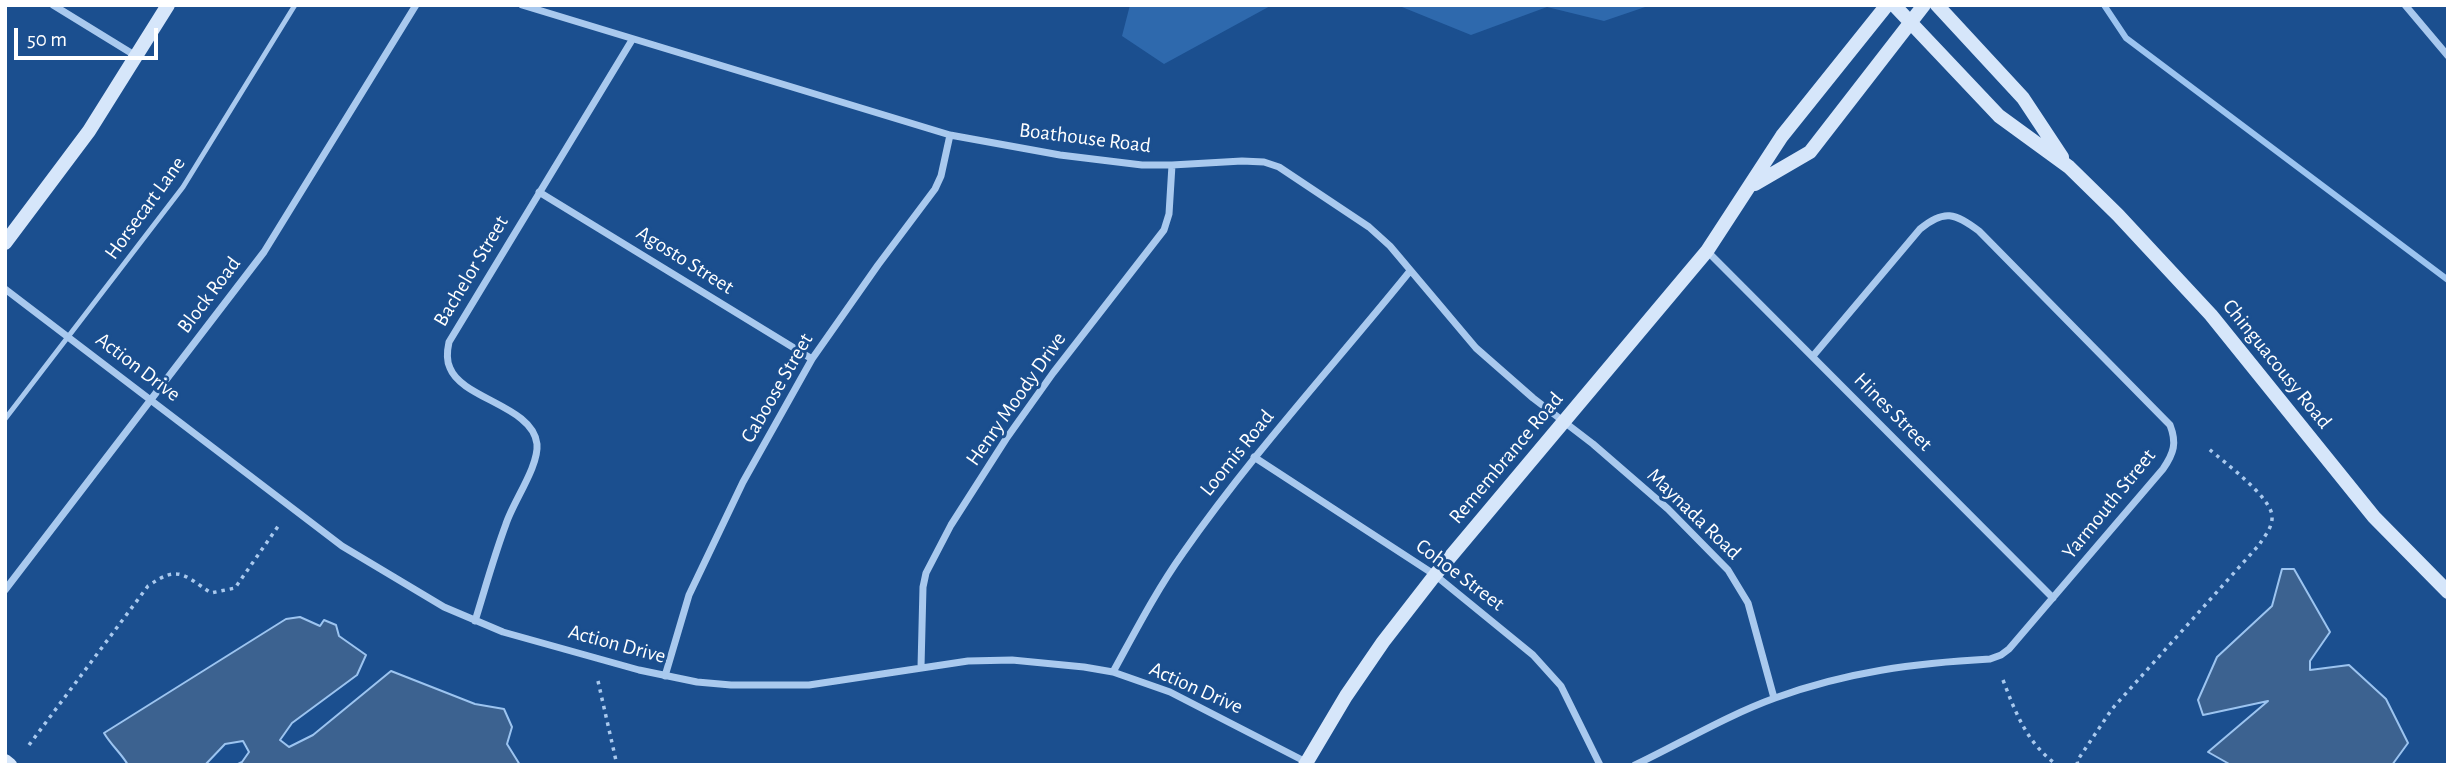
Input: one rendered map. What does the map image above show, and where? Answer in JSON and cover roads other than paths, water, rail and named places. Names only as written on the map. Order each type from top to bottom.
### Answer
[{"type":"street","points":[[53,5],[137,57]]},
{"type":"street","points":[[5,243],[89,131],[168,5]]},
{"type":"street","name":"Block Road","points":[[5,590],[264,252],[416,5]]},
{"type":"street","name":"Boathouse Road","points":[[522,5],[950,135],[1060,155],[1142,164],[1172,166],[1242,161],[1264,162],[1279,167],[1369,227],[1390,246],[1476,348],[1563,421]]},
{"type":"street","name":"Remembrance Road","points":[[1308,764],[1346,696],[1435,575],[1707,251],[1782,135],[1887,5]]},
{"type":"street","name":"Chinguacousy Road","points":[[1894,5],[2000,116],[2069,167],[2118,215],[2211,315],[2374,517],[2448,592]]},
{"type":"street","name":"Remembrance Road","points":[[1751,186],[1810,152],[1924,5]]},
{"type":"street","name":"Chinguacousy Road","points":[[1937,5],[2023,98],[2069,167]]},
{"type":"street","points":[[2405,5],[2448,56]]},
{"type":"street","name":"Bachelor Street","points":[[475,621],[506,521],[529,472],[537,445],[533,432],[524,420],[459,381],[450,370],[446,355],[449,342],[632,40]]},
{"type":"street","name":"Caboose Street","points":[[665,676],[689,595],[720,525],[812,359],[935,189],[941,176],[950,135]]},
{"type":"street","name":"Henry Moody Drive","points":[[921,667],[923,587],[934,557],[1014,428],[1053,373],[1164,230],[1170,214],[1172,166]]},
{"type":"street","name":"Agosto Street","points":[[539,192],[812,359]]},
{"type":"street","name":"Yarmouth Street","points":[[1635,765],[1774,698],[1883,668],[1928,662],[1990,659],[2001,655],[2163,469],[2175,448],[2175,436],[2170,425],[1979,231],[1962,219],[1947,215],[1934,218],[1920,229],[1813,356]]},
{"type":"street","name":"Hines Street","points":[[1707,251],[2053,598]]},
{"type":"street","name":"Loomis Road","points":[[1113,672],[1181,555],[1254,457],[1410,271]]},
{"type":"street","name":"Action Drive","points":[[5,289],[342,546],[444,607],[503,632],[665,676],[731,685],[809,685],[968,661],[1050,662],[1113,672],[1193,702],[1308,764]]},
{"type":"street","name":"Maynada Road","points":[[1563,421],[1668,509],[1728,569],[1748,603],[1774,698]]},
{"type":"street","name":"Cohoe Street","points":[[1254,457],[1435,575],[1533,655],[1548,670],[1567,698],[1600,765]]},
{"type":"street","points":[[5,761],[10,765]]},
{"type":"lane","name":"Horsecart Lane","points":[[5,419],[183,187],[295,5]]},
{"type":"waterway","points":[[2104,5],[2126,38],[2448,280]]}]
